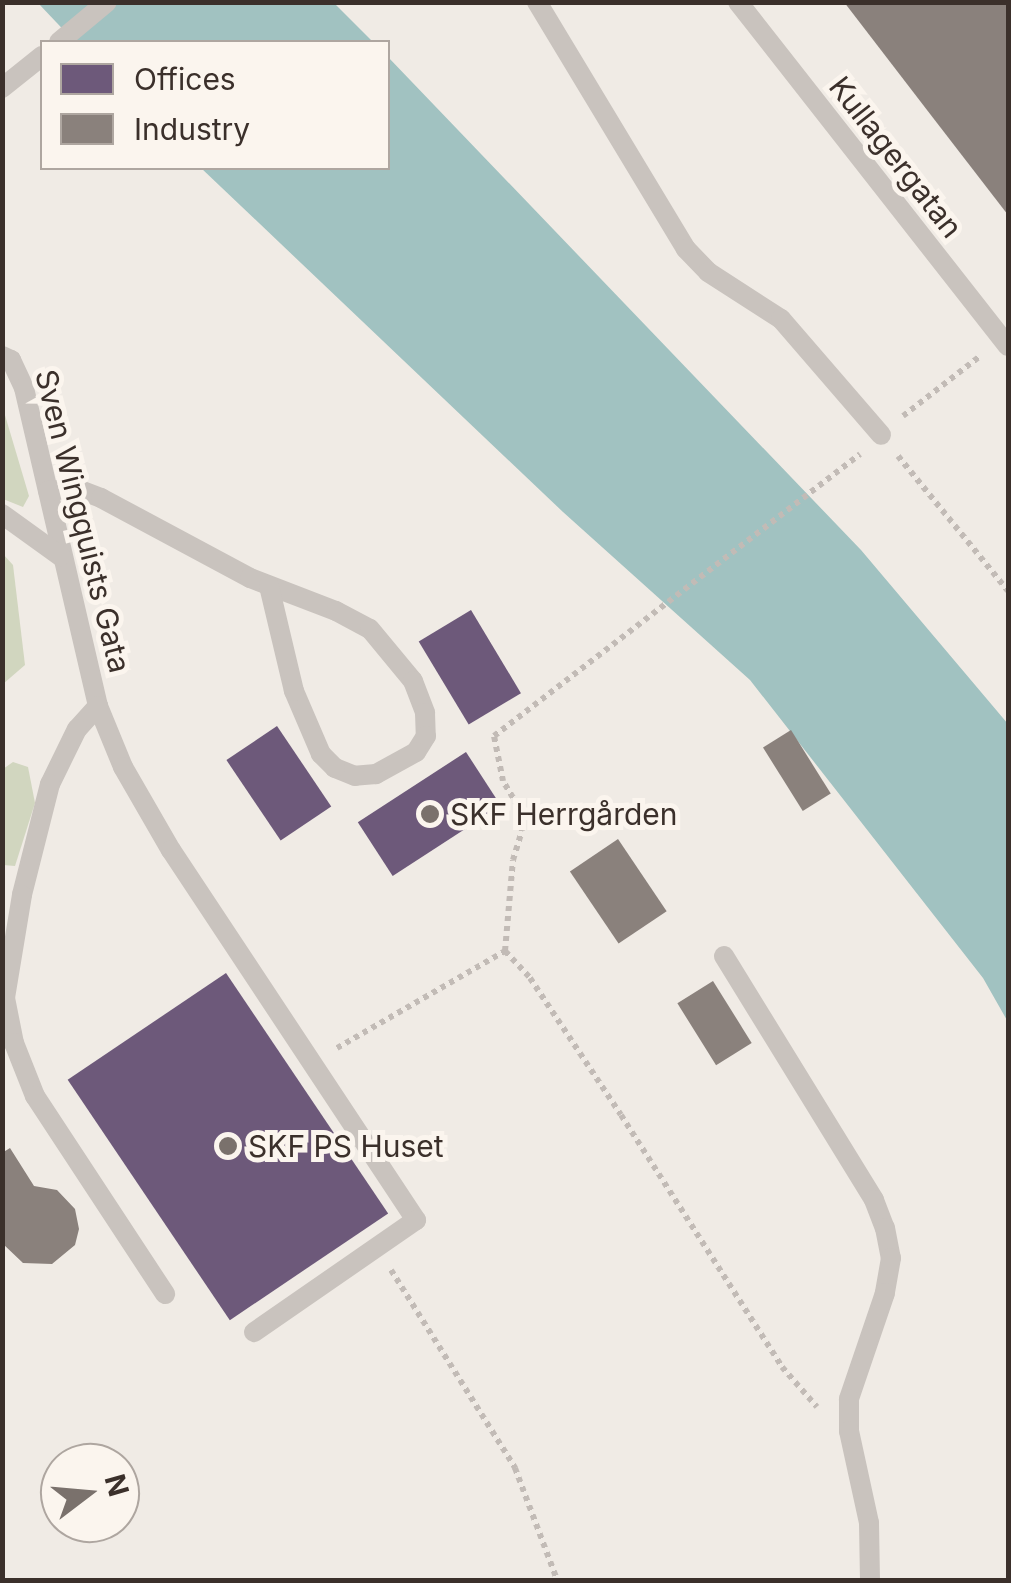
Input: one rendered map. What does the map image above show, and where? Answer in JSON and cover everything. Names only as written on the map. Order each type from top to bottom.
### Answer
[{"type":"lane","points":[[60,40],[107,2]]},
{"type":"lane","points":[[538,2],[686,250],[708,272],[781,319],[888,429]]},
{"type":"lane","name":"Kullagergatan","points":[[738,2],[1005,343]]},
{"type":"lane","points":[[2,88],[35,62]]},
{"type":"lane","name":"Sven Wingquists Gata","points":[[2,356],[11,360],[24,388],[60,556],[98,706],[123,767],[171,850],[416,1220],[377,1248]]},
{"type":"lane","points":[[48,491],[74,488],[101,498],[269,586],[370,629],[394,653],[413,681],[426,713],[426,736],[416,752],[376,774],[355,776],[336,768],[321,754],[294,691],[269,586]]},
{"type":"lane","points":[[2,514],[60,556]]},
{"type":"lane","points":[[98,706],[77,728],[50,784],[22,896],[5,998],[14,1043],[35,1096],[165,1294]]},
{"type":"lane","points":[[724,956],[874,1200],[885,1228],[891,1258],[886,1292],[850,1399],[849,1431],[869,1523],[870,1580]]},
{"type":"lane","points":[[254,1332],[377,1248]]},
{"type":"path","points":[[1005,343],[888,429],[1008,590]]},
{"type":"path","points":[[816,491],[494,736],[503,780],[518,806],[522,830],[513,860],[505,951],[530,978],[622,1115],[782,1366],[824,1415],[849,1431]]},
{"type":"path","points":[[313,1062],[505,951]]},
{"type":"path","points":[[377,1248],[514,1468],[558,1580]]},
{"type":"green space","points":[[2,405],[29,496],[23,507],[3,499]]},
{"type":"green space","points":[[3,554],[13,565],[25,665],[3,684]]},
{"type":"green space","points":[[13,762],[28,767],[35,803],[15,866],[3,865],[3,769]]},
{"type":"water","points":[[38,3],[334,3],[371,40],[73,40]]},
{"type":"water","points":[[390,59],[861,550],[1008,724],[1008,1022],[983,978],[750,680],[563,512],[203,170],[390,170]]},
{"type":"building: Offices","points":[[471,610],[521,693],[469,725],[419,641]]},
{"type":"building: Offices","points":[[277,726],[331,806],[281,841],[226,760]]},
{"type":"building: Offices","name":"SKF Herrgården","points":[[466,752],[501,806],[393,876],[358,822]]},
{"type":"building: Offices","name":"SKF PS Huset","points":[[226,973],[388,1213],[230,1320],[68,1080]]},
{"type":"building: Industry","points":[[844,2],[1008,2],[1008,215],[927,110]]},
{"type":"building: Industry","points":[[791,730],[831,794],[803,811],[763,747]]},
{"type":"building: Industry","points":[[618,839],[667,911],[619,944],[570,871]]},
{"type":"building: Industry","points":[[713,981],[752,1043],[716,1065],[677,1003]]},
{"type":"building: Industry","points":[[10,1148],[34,1186],[57,1190],[75,1209],[79,1229],[75,1245],[52,1264],[23,1263],[2,1243],[2,1153]]},
{"type":"place","name":"SKF Herrgården","points":[[430,814]]},
{"type":"place","name":"SKF PS Huset","points":[[228,1146]]}]
